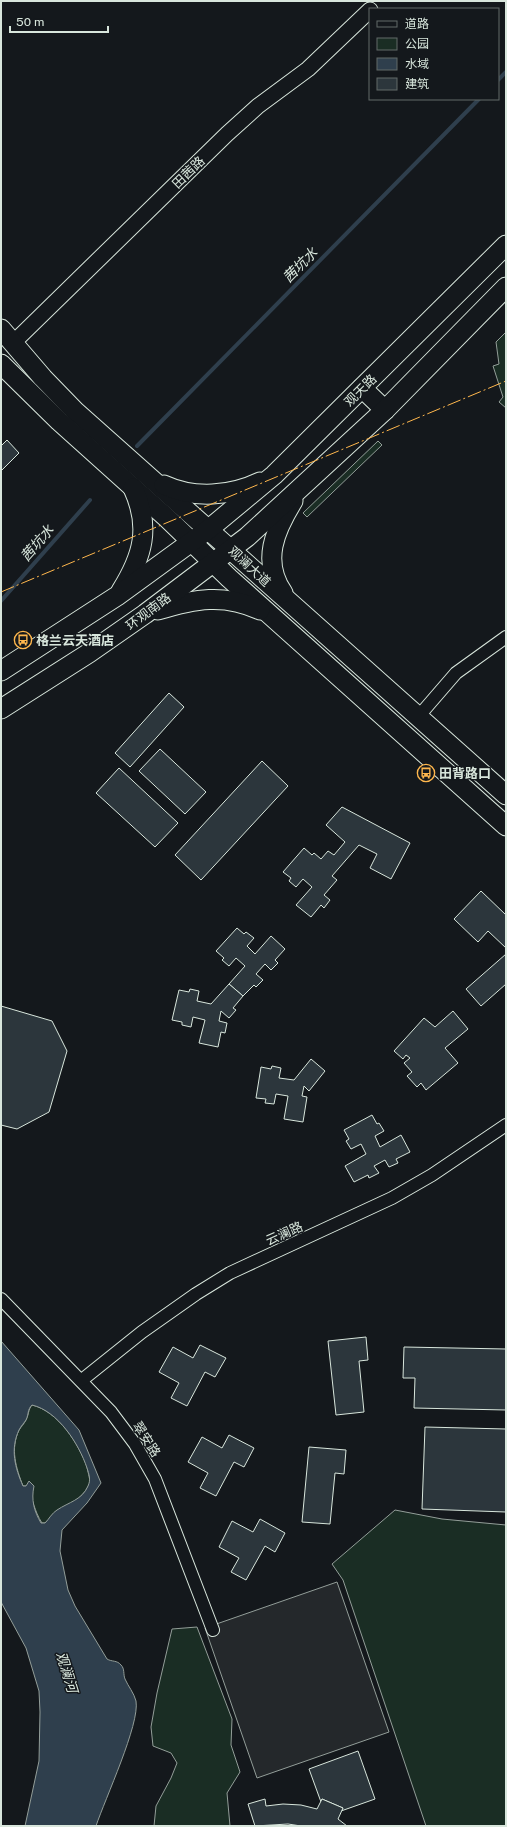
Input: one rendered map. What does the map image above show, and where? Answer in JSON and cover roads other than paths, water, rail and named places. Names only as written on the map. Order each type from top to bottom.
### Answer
[{"type":"main road","name":"观天路","points":[[209,529],[274,475],[506,245]]},
{"type":"main road","points":[[231,549],[385,410],[506,286]]},
{"type":"main road","name":"观澜大道","points":[[7,336],[75,411],[506,795]]},
{"type":"main road","name":"观澜大道","points":[[1,364],[59,421],[132,485],[190,542],[506,826]]},
{"type":"main road","points":[[362,388],[385,410]]},
{"type":"main road","points":[[153,480],[184,492],[206,494],[230,492],[250,486],[274,475]]},
{"type":"main road","points":[[290,602],[280,589],[274,575],[271,564],[271,552],[280,526],[288,510],[310,479]]},
{"type":"main road","points":[[118,596],[130,576],[138,556],[144,529],[139,502],[132,485]]},
{"type":"main road","points":[[1,671],[118,596],[209,529]]},
{"type":"main road","name":"环观南路","points":[[1,709],[89,653],[145,614],[231,549]]},
{"type":"main road","points":[[145,614],[184,602],[201,599],[227,600],[243,604],[270,615]]},
{"type":"street","name":"田茜路","points":[[7,336],[258,106],[313,64],[369,12]]},
{"type":"street","points":[[418,716],[456,674],[506,636]]},
{"type":"street","name":"云澜路","points":[[82,1380],[142,1332],[196,1294],[230,1273],[392,1198],[432,1175],[506,1125]]},
{"type":"street","name":"翠安路","points":[[1,1299],[112,1412],[135,1444],[155,1479],[213,1630]]},
{"type":"water","name":"观澜河","points":[[1,1341],[79,1430],[101,1483],[87,1503],[62,1530],[60,1551],[68,1590],[75,1606],[107,1659],[118,1662],[122,1667],[125,1679],[136,1701],[136,1712],[133,1726],[121,1762],[96,1826],[25,1826],[39,1761],[39,1691],[26,1648],[1,1602]],"holes":[[[32,1405],[42,1408],[59,1421],[73,1439],[79,1449],[90,1479],[88,1486],[79,1498],[55,1511],[45,1523],[41,1523],[35,1510],[33,1501],[34,1486],[29,1481],[26,1486],[23,1486],[16,1465],[14,1451],[16,1437],[28,1416],[30,1407]]]},
{"type":"waterway","name":"茜坑水","points":[[499,79],[506,72]]},
{"type":"waterway","name":"茜坑水","points":[[137,446],[478,100]]},
{"type":"waterway","name":"茜坑水","points":[[1,601],[90,500]]},
{"type":"place","name":"格兰云天酒店","points":[[23,640]]},
{"type":"place","name":"田背路口","points":[[426,773]]}]
